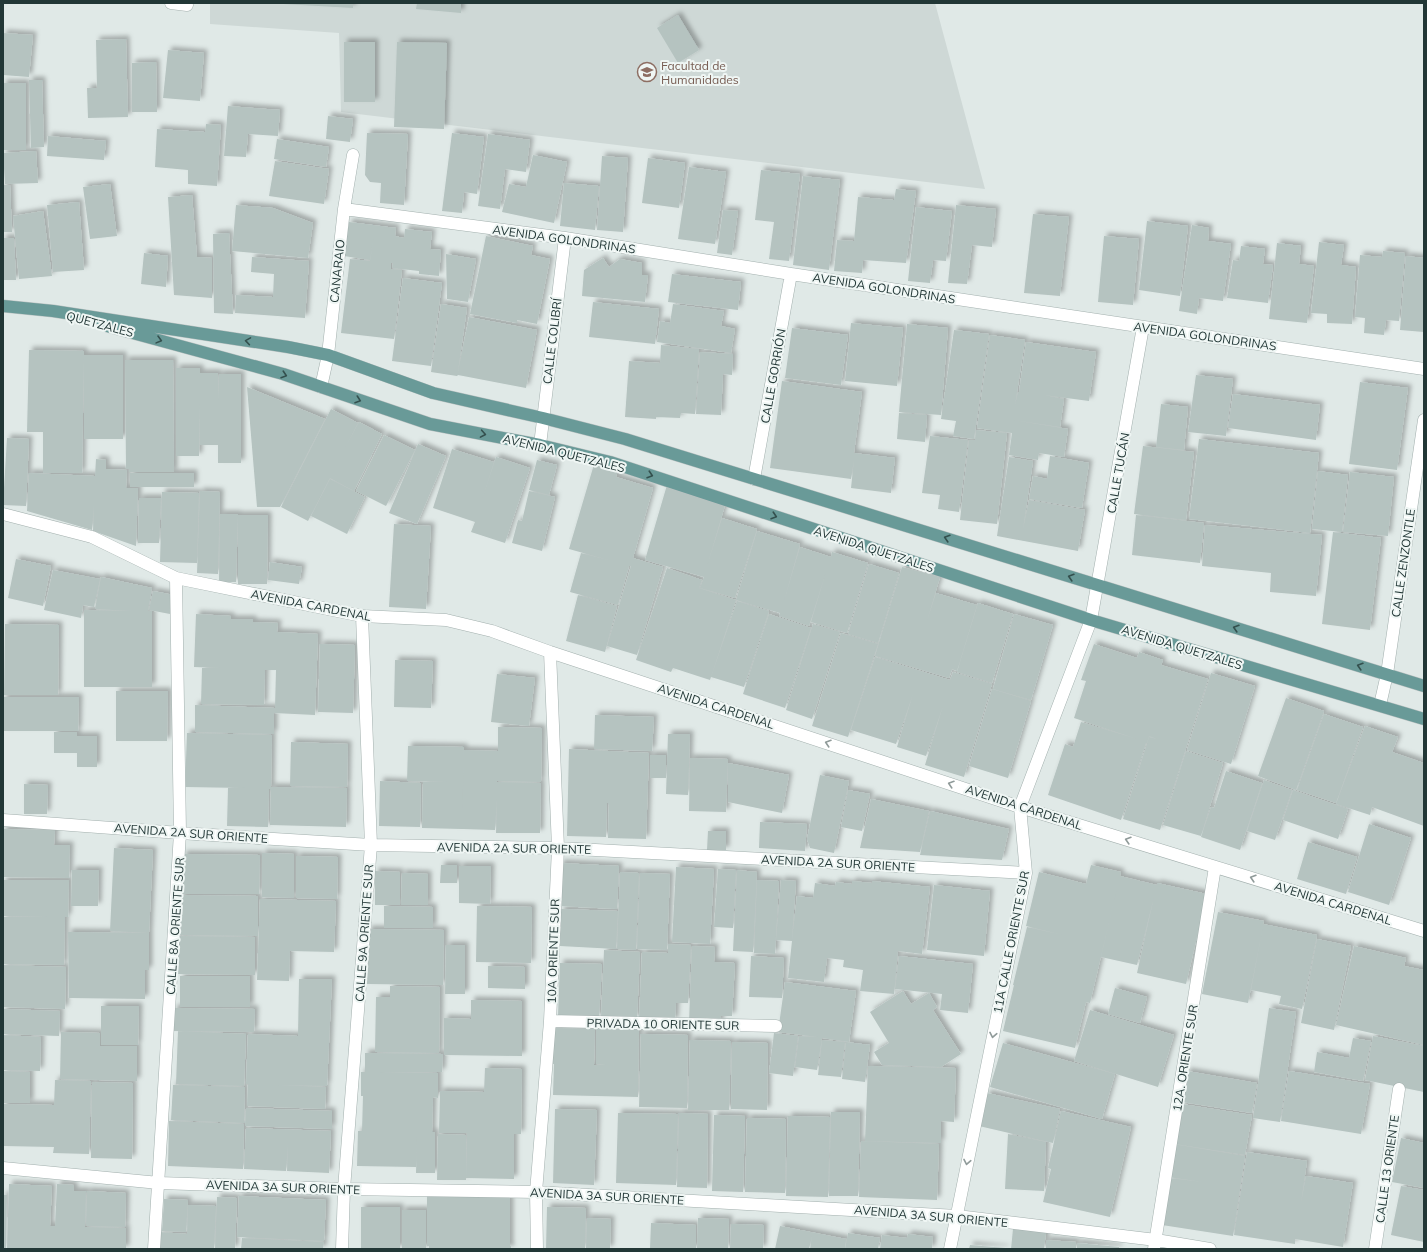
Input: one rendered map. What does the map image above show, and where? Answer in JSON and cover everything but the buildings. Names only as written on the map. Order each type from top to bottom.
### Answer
[{"type":"main road","points":[[3,306],[53,312]]},
{"type":"main road","name":"QUETZALES","points":[[53,312],[288,347],[328,355]]},
{"type":"main road","name":"QUETZALES","points":[[53,312],[283,374],[321,388]]},
{"type":"main road","points":[[328,355],[433,393],[543,418],[625,439],[1424,686]]},
{"type":"main road","name":"AVENIDA QUETZALES","points":[[321,388],[430,424],[540,445],[610,462],[1091,620],[1424,718]]},
{"type":"street","points":[[171,3],[187,5]]},
{"type":"street","name":"CANARAIO","points":[[321,388],[328,355],[344,209],[353,155]]},
{"type":"street","name":"AVENIDA GOLONDRINAS","points":[[344,209],[565,238],[791,274],[1424,369]]},
{"type":"street","name":"CALLE COLIBRÍ","points":[[540,445],[565,238]]},
{"type":"street","name":"CALLE GORRIÓN","points":[[754,479],[791,274]]},
{"type":"street","name":"CALLE TUCÁN","points":[[1091,620],[1143,327]]},
{"type":"street","name":"CALLE ZENZONTLE","points":[[1380,705],[1387,674],[1424,420]]},
{"type":"street","name":"AVENIDA CARDENAL","points":[[3,514],[92,537],[176,578],[362,616],[446,620],[492,631],[550,652],[1020,807],[1424,931]]},
{"type":"street","name":"CALLE 8A ORIENTE SUR","points":[[154,1249],[180,833],[176,578]]},
{"type":"street","name":"CALLE 9A ORIENTE SUR","points":[[342,1249],[344,1189],[371,845],[362,616]]},
{"type":"street","name":"11A CALLE ORIENTE SUR","points":[[950,1249],[1026,873],[1020,807],[1091,620]]},
{"type":"street","name":"10A ORIENTE SUR","points":[[537,1249],[536,1192],[550,1021],[558,848],[550,652]]},
{"type":"street","name":"AVENIDA 2A SUR ORIENTE","points":[[3,820],[371,845],[558,848],[1026,873]]},
{"type":"street","name":"12A. ORIENTE SUR","points":[[1155,1244],[1215,867]]},
{"type":"street","name":"PRIVADA 10 ORIENTE SUR","points":[[550,1021],[776,1026]]},
{"type":"street","name":"CALLE 13 ORIENTE","points":[[1375,1249],[1398,1089]]},
{"type":"street","name":"AVENIDA 3A SUR ORIENTE","points":[[3,1168],[159,1183],[344,1189],[536,1192],[956,1216],[1155,1244],[1210,1249]]},
{"type":"shaded area","name":"Facultad de Humanidades","points":[[210,3],[935,3],[985,189],[341,112],[339,33],[210,24]]},
{"type":"place","name":"Facultad de Humanidades","points":[[647,72]]}]
